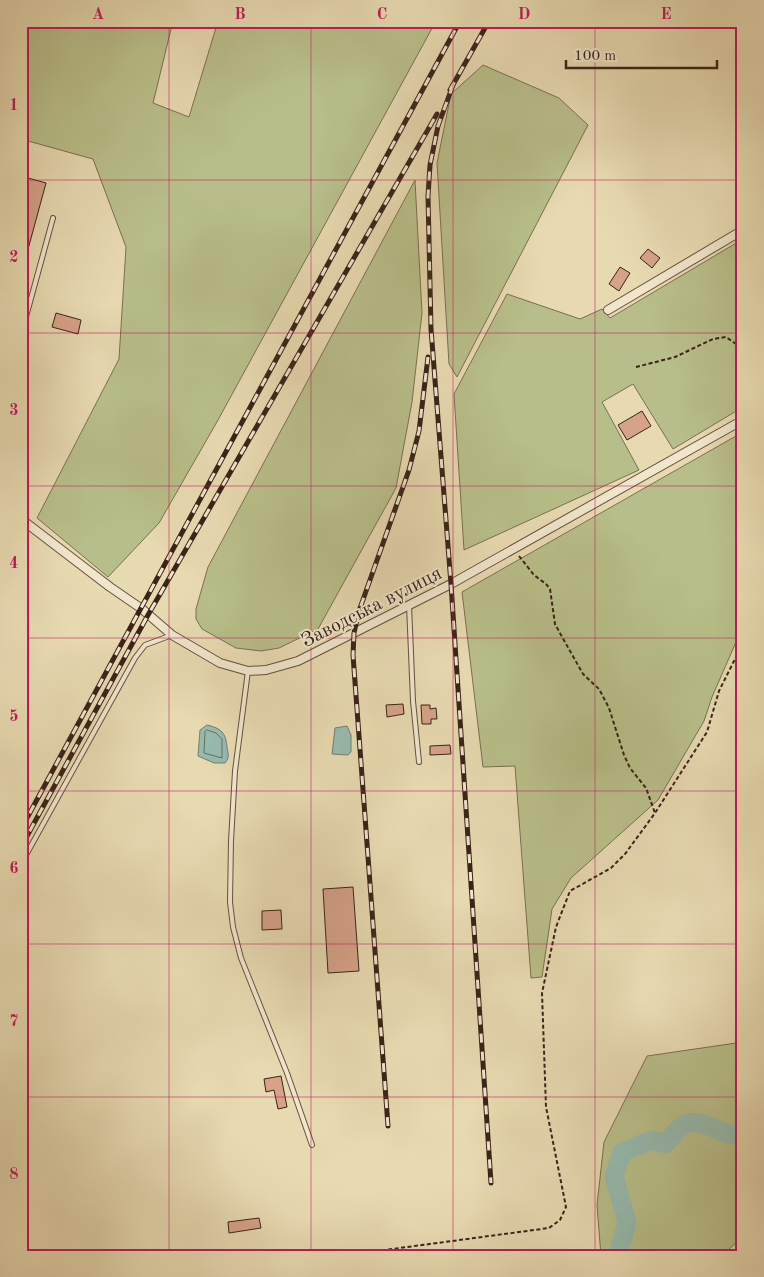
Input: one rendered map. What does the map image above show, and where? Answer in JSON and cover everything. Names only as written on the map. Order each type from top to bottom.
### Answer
[{"type":"street","points":[[608,310],[743,230]]},
{"type":"street","name":"Заводська вулиця","points":[[21,519],[142,609],[172,635],[220,663],[248,671],[266,670],[298,661],[409,605],[514,549],[743,420]]},
{"type":"lane","points":[[21,335],[53,218]]},
{"type":"lane","points":[[409,605],[413,701],[419,762]]},
{"type":"lane","points":[[21,864],[137,654],[154,640],[172,635]]},
{"type":"lane","points":[[248,671],[236,771],[232,832],[230,902],[232,927],[241,958],[287,1073],[312,1145]]},
{"type":"path","points":[[636,367],[675,357],[713,339],[726,337],[743,352]]},
{"type":"path","points":[[514,549],[534,575],[550,589],[556,624],[560,635],[583,674],[599,689],[609,708],[630,768],[646,788],[655,812]]},
{"type":"path","points":[[363,1256],[385,1250],[549,1228],[560,1220],[566,1207],[546,1107],[542,994],[556,927],[570,892],[612,868],[625,854],[655,812],[706,732],[719,691],[743,643]]},
{"type":"green space","points":[[21,21],[173,21],[153,103],[189,117],[218,21],[436,21],[218,420],[159,523],[108,577],[37,518],[119,359],[126,247],[93,159],[21,139]]},
{"type":"green space","points":[[483,65],[559,98],[588,125],[457,377],[449,364],[437,163],[451,94]]},
{"type":"green space","points":[[415,180],[422,313],[412,402],[396,488],[318,629],[279,648],[261,651],[236,648],[202,629],[196,619],[196,609],[208,567]]},
{"type":"green space","points":[[743,239],[743,407],[673,449],[633,384],[602,402],[639,470],[464,550],[454,394],[507,294],[580,319],[602,309],[610,318]]},
{"type":"green space","points":[[743,432],[743,626],[712,697],[704,721],[658,800],[571,878],[552,909],[542,977],[531,978],[515,766],[483,767],[462,592]]},
{"type":"green space","points":[[743,1042],[743,1236],[722,1256],[601,1256],[597,1205],[604,1142],[647,1056]]},
{"type":"water","points":[[207,725],[216,728],[224,735],[228,755],[225,763],[214,763],[198,756],[200,730]]},
{"type":"water","points":[[347,726],[351,735],[351,752],[348,755],[332,754],[335,728]]},
{"type":"building","points":[[21,176],[46,183],[24,264],[21,264]]},
{"type":"building","points":[[648,249],[660,258],[652,268],[640,258]]},
{"type":"building","points":[[620,267],[630,273],[619,291],[609,284]]},
{"type":"building","points":[[56,313],[81,320],[78,334],[52,327]]},
{"type":"building","points":[[642,411],[651,426],[627,440],[618,425]]},
{"type":"building","points":[[403,704],[404,714],[387,717],[386,705]]},
{"type":"building","points":[[421,705],[430,705],[430,709],[436,708],[437,719],[431,719],[431,724],[422,724]]},
{"type":"building","points":[[450,745],[451,754],[430,755],[430,746]]},
{"type":"building","points":[[353,887],[359,971],[328,973],[323,889]]},
{"type":"building","points":[[281,910],[282,929],[262,930],[262,911]]},
{"type":"building","points":[[281,1076],[287,1107],[278,1109],[274,1090],[266,1092],[264,1079]]},
{"type":"building","points":[[259,1218],[261,1228],[229,1233],[228,1222]]},
{"type":"waterway","points":[[618,1256],[627,1222],[614,1176],[622,1152],[652,1140],[665,1144],[680,1128],[694,1122],[708,1125],[729,1134],[743,1133]]},
{"type":"railway","points":[[21,829],[460,21]]},
{"type":"railway","points":[[450,90],[489,21]]},
{"type":"railway","points":[[453,85],[438,126],[430,165],[428,196],[431,329],[451,584],[491,1183]]},
{"type":"railway","points":[[21,847],[148,615],[437,114]]},
{"type":"railway","points":[[388,1126],[353,655],[354,633],[359,611],[409,470],[419,431],[428,357]]}]
